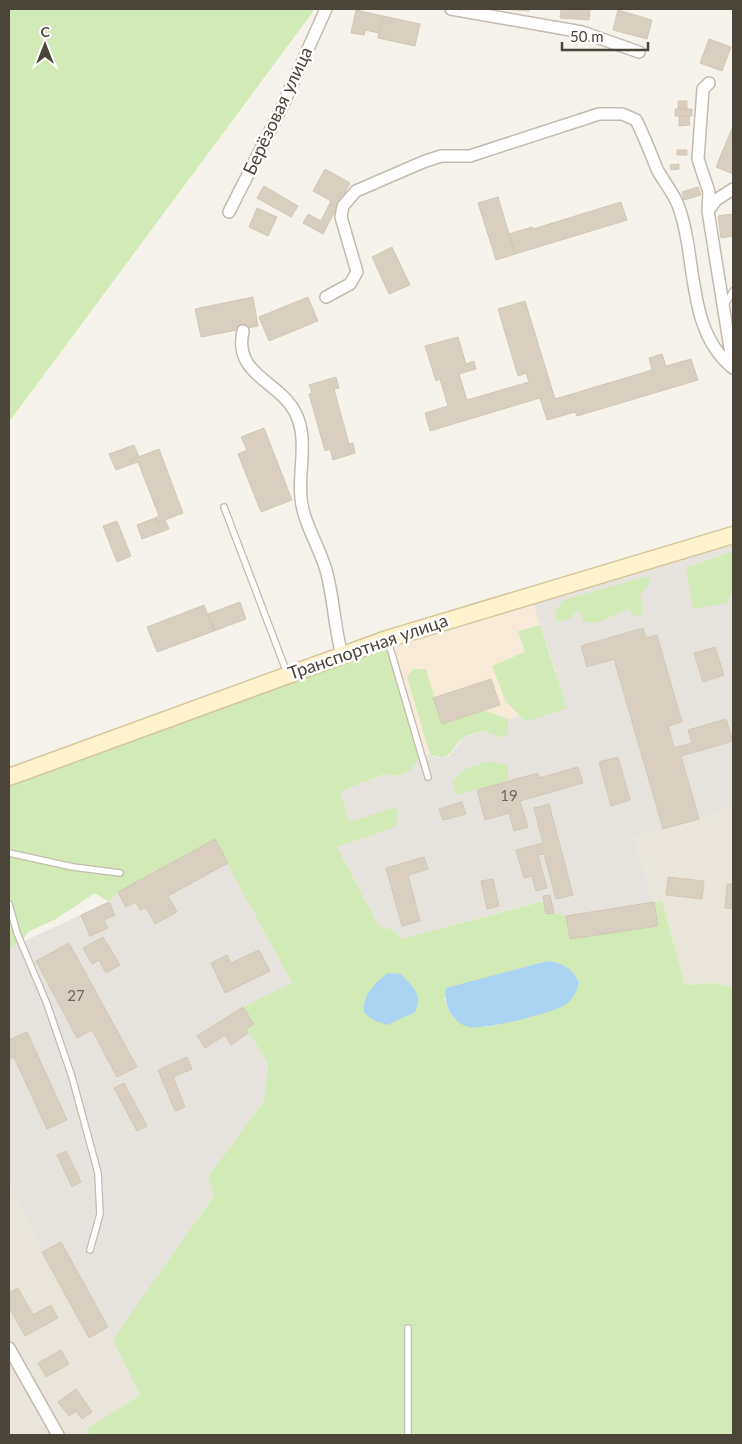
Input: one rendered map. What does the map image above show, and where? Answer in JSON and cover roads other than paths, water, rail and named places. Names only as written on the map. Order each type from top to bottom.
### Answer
[{"type":"main road","name":"Транспортная улица","points":[[9,777],[387,639],[733,535]]},
{"type":"street","name":"Берёзовая улица","points":[[229,212],[281,109],[326,9]]},
{"type":"street","points":[[451,9],[582,32],[639,52]]},
{"type":"street","points":[[709,83],[703,89],[698,159],[709,192],[708,211],[733,367]]},
{"type":"street","points":[[326,298],[350,284],[357,272],[341,217],[344,206],[356,191],[442,156],[470,156],[590,116],[622,114],[636,120],[658,170],[677,205],[685,234],[696,298],[710,342],[723,360],[733,367]]},
{"type":"street","points":[[708,211],[716,200],[733,189]]},
{"type":"street","points":[[242,331],[240,345],[251,371],[278,392],[295,412],[303,441],[300,471],[301,500],[326,570],[333,606],[334,628],[342,655]]},
{"type":"street","points":[[9,1348],[58,1435]]},
{"type":"lane","points":[[723,310],[728,296],[733,291]]},
{"type":"lane","points":[[224,507],[287,675]]},
{"type":"lane","points":[[387,639],[428,776]]},
{"type":"lane","points":[[9,853],[73,867],[120,873]]},
{"type":"lane","points":[[9,904],[17,934],[47,1004],[72,1077],[98,1173],[100,1214],[90,1250]]},
{"type":"lane","points":[[408,1328],[408,1435]]},
{"type":"water","points":[[547,961],[567,967],[577,978],[579,983],[577,990],[565,1005],[517,1020],[476,1028],[462,1025],[453,1017],[447,1006],[446,988]]},
{"type":"water","points":[[388,973],[401,974],[416,991],[418,1000],[415,1012],[387,1025],[373,1020],[364,1013],[364,1007],[370,990]]}]
